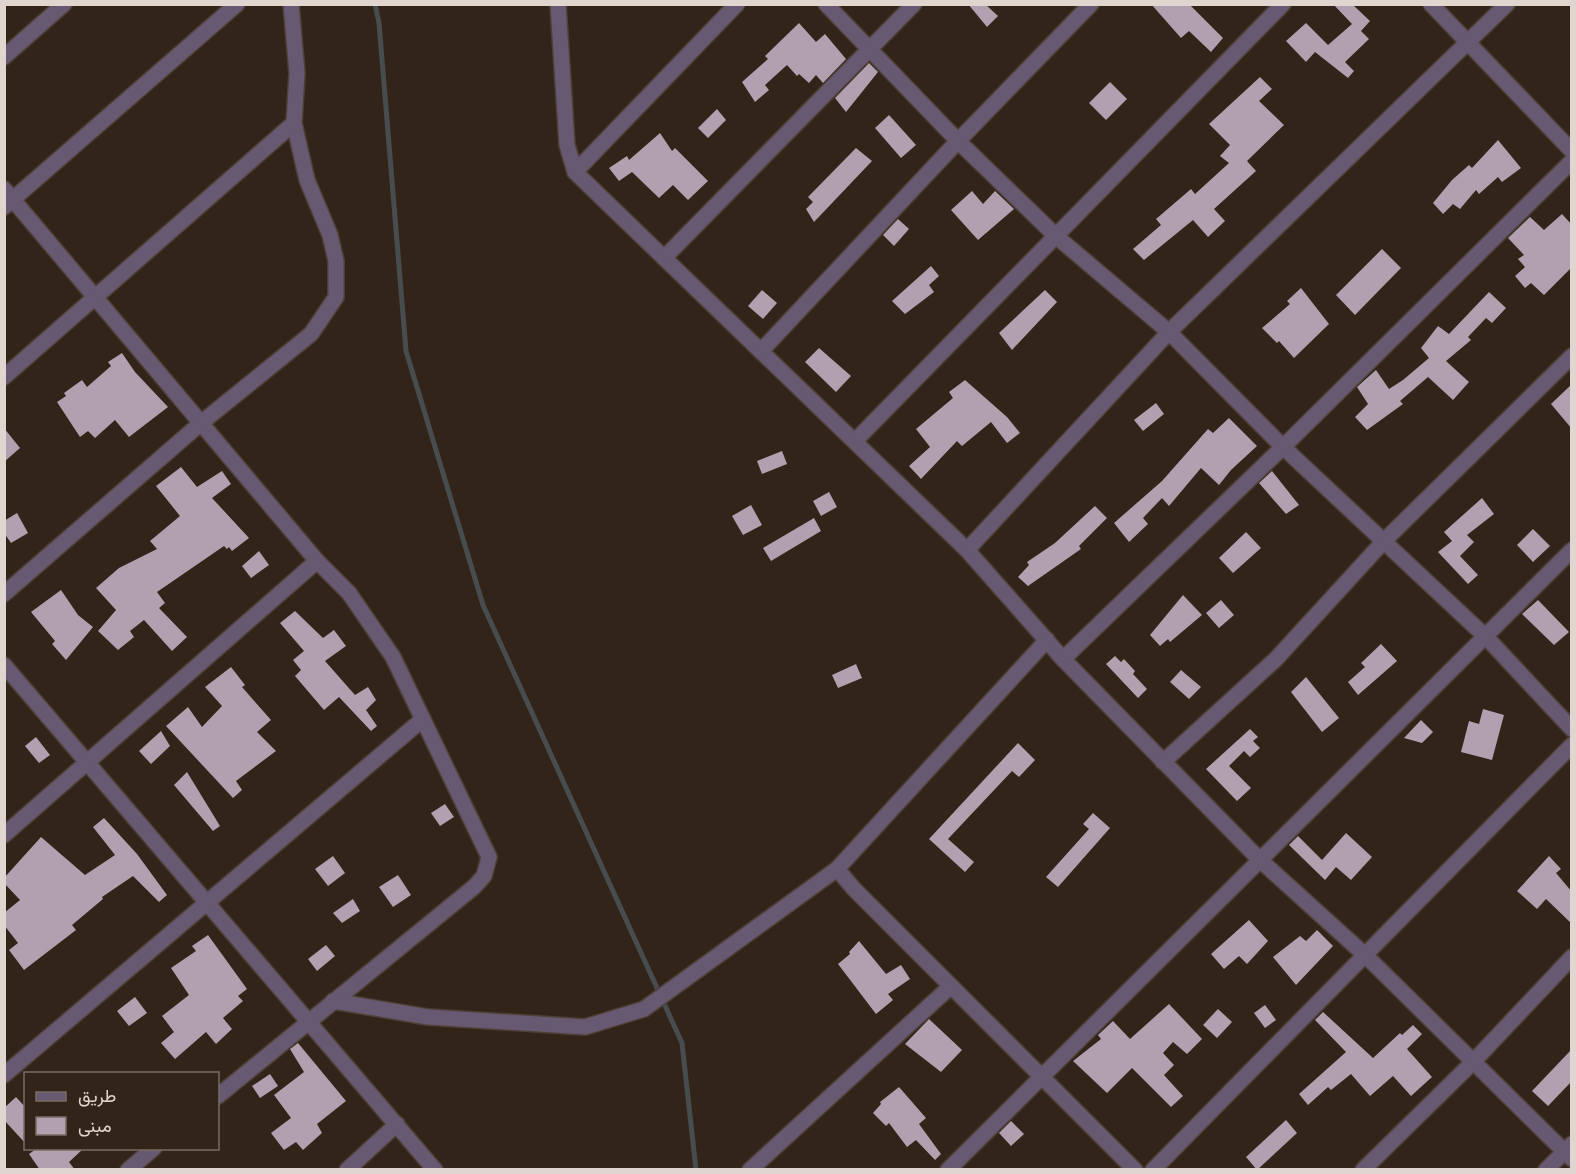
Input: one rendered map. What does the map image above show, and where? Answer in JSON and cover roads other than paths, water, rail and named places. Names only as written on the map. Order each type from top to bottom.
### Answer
[{"type":"street","points":[[4,57],[64,4]]},
{"type":"street","points":[[4,594],[201,423],[311,334],[336,297],[334,252],[330,235],[306,180],[294,123],[297,73],[291,4]]},
{"type":"street","points":[[558,4],[566,136],[575,172],[967,550],[1063,659],[1261,861],[1365,955],[1472,1063],[1569,1152],[1546,1170]]},
{"type":"street","points":[[575,172],[737,4]]},
{"type":"street","points":[[826,4],[958,141],[1057,237],[1169,332],[1283,447],[1486,637],[1572,729]]},
{"type":"street","points":[[664,258],[914,4]]},
{"type":"street","points":[[761,351],[958,141],[1091,4]]},
{"type":"street","points":[[855,441],[1283,4]]},
{"type":"street","points":[[1431,4],[1470,42],[1572,151]]},
{"type":"street","points":[[967,550],[1169,332],[1507,4]]},
{"type":"street","points":[[219,1095],[474,887],[484,876],[489,857],[423,718],[376,630],[349,593],[317,561],[94,297],[7,199],[230,7]]},
{"type":"street","points":[[4,377],[294,123]]},
{"type":"street","points":[[1063,659],[1283,447],[1572,161]]},
{"type":"street","points":[[1163,762],[1276,659],[1384,541],[1572,356]]},
{"type":"street","points":[[948,1170],[1572,550]]},
{"type":"street","points":[[4,834],[317,561]]},
{"type":"street","points":[[333,1000],[428,1017],[585,1027],[644,1009],[837,869],[1047,640]]},
{"type":"street","points":[[4,665],[435,1170]]},
{"type":"street","points":[[4,1075],[423,718]]},
{"type":"street","points":[[1153,1170],[1572,745]]},
{"type":"street","points":[[837,869],[854,889],[1135,1170]]},
{"type":"street","points":[[1363,1170],[1472,1063],[1572,957]]},
{"type":"street","points":[[750,1170],[951,986]]},
{"type":"street","points":[[347,1170],[397,1124]]},
{"type":"street","points":[[128,1170],[153,1150]]},
{"type":"waterway","points":[[375,4],[379,23],[406,351],[483,605],[682,1043],[696,1170]]}]
